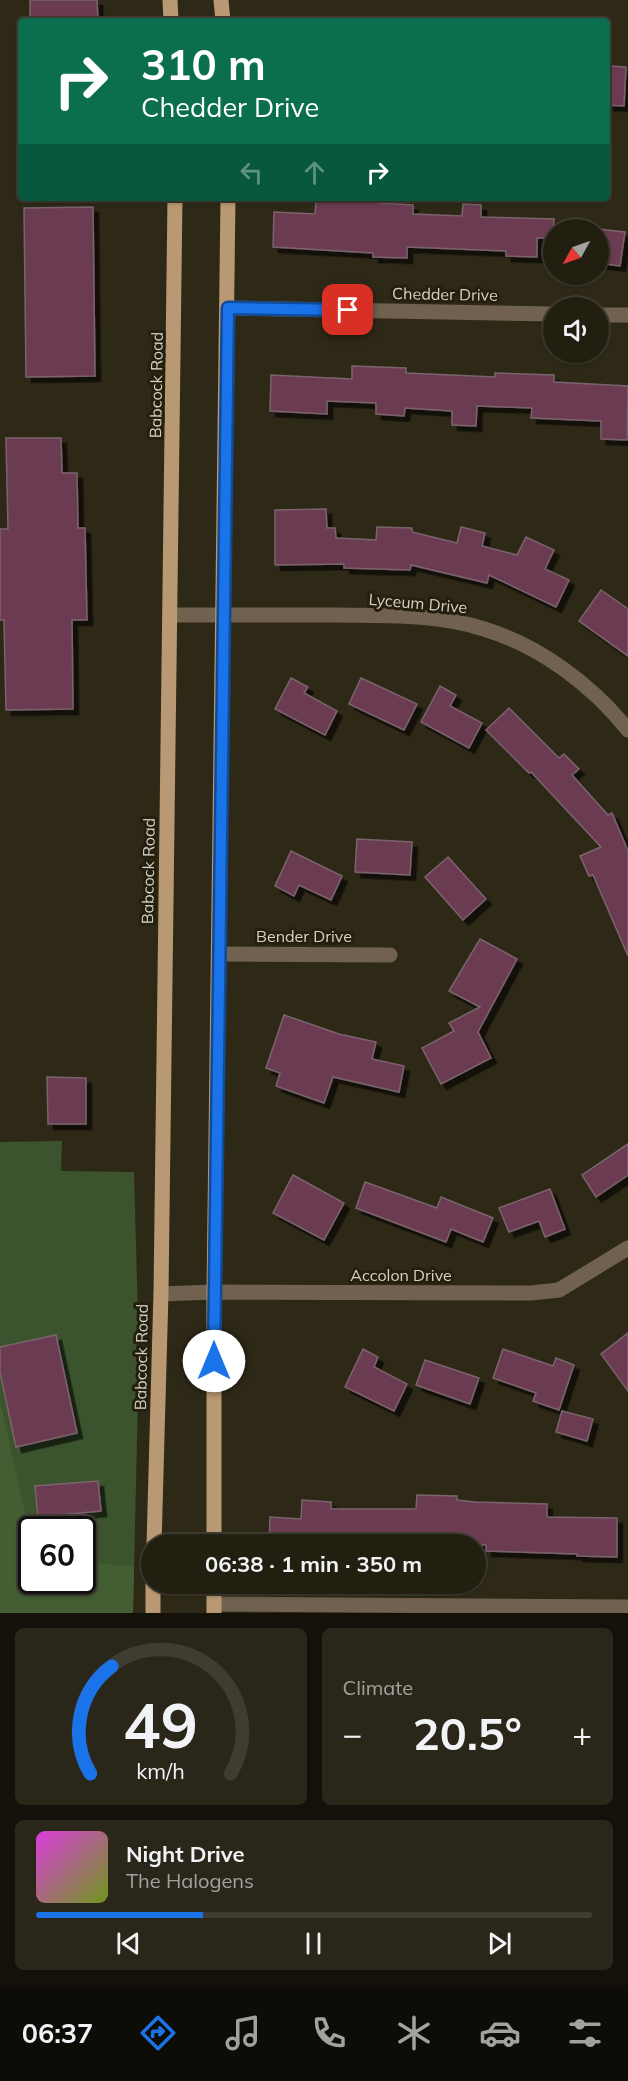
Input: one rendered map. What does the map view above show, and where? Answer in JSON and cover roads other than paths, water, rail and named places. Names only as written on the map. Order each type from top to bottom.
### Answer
[{"type":"main road","points":[[170,0],[171,18]]},
{"type":"main road","points":[[221,0],[223,18]]},
{"type":"main road","name":"Babcock Road","points":[[154,1534],[161,1294],[175,201]]},
{"type":"main road","points":[[214,1534],[214,1292],[228,201]]},
{"type":"main road","points":[[153,1594],[153,1613]]},
{"type":"street","name":"Chedder Drive","points":[[228,308],[543,314]]},
{"type":"street","points":[[609,315],[628,315]]},
{"type":"street","name":"Lyceum Drive","points":[[170,615],[395,616],[482,628],[508,637],[568,672],[595,694],[628,730]]},
{"type":"street","name":"Bender Drive","points":[[219,954],[390,954]]},
{"type":"street","name":"Accolon Drive","points":[[161,1294],[214,1292],[531,1293],[559,1290],[628,1248]]},
{"type":"street","points":[[214,1609],[628,1607]]}]
